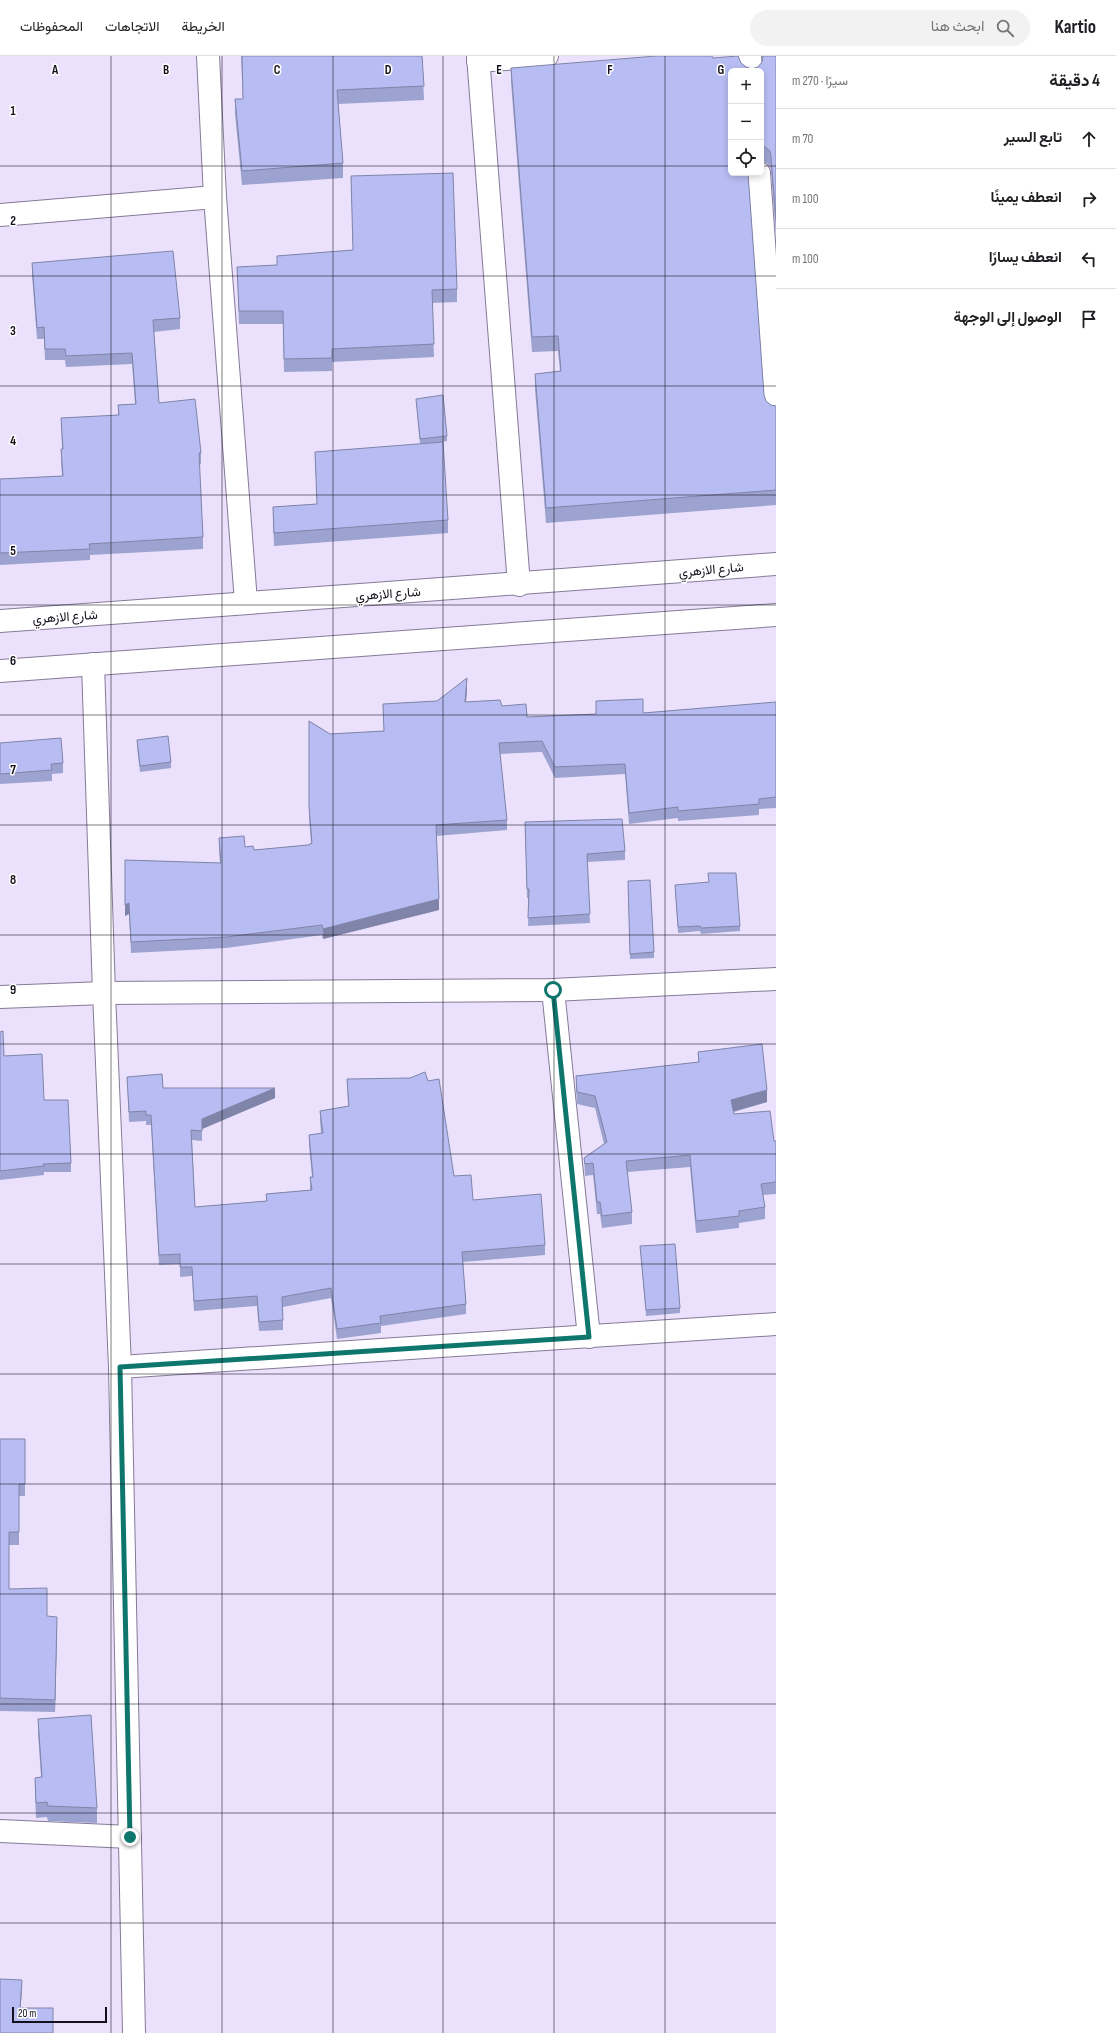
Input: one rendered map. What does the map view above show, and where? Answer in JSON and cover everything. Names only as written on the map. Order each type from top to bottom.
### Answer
[{"type":"street","points":[[208,56],[215,196],[246,602]]},
{"type":"street","points":[[519,584],[478,58],[547,56]]},
{"type":"street","points":[[750,56],[751,68]]},
{"type":"street","points":[[759,176],[776,408]]},
{"type":"street","points":[[0,215],[215,196]]},
{"type":"street","name":"شارع الازهري","points":[[0,621],[776,564]]},
{"type":"street","points":[[0,671],[776,615],[776,622]]},
{"type":"street","points":[[94,664],[104,993],[120,1367],[134,2033]]},
{"type":"street","points":[[0,996],[104,993],[553,990],[776,979]]},
{"type":"street","points":[[553,990],[589,1337]]},
{"type":"street","points":[[120,1367],[776,1324]]},
{"type":"street","points":[[0,1831],[130,1837]]},
{"type":"building","points":[[242,56],[422,56],[424,86],[337,90],[343,163],[242,171],[235,99],[243,99]]},
{"type":"building","points":[[656,56],[712,56],[713,58],[738,56],[741,63],[749,68],[728,68],[728,176],[748,176],[764,395],[766,401],[771,405],[776,406],[776,490],[546,508],[535,374],[561,371],[558,336],[532,337],[511,68]]},
{"type":"building","points":[[763,56],[776,56],[776,220],[771,157],[770,151],[765,147],[764,68],[755,68],[762,62]]},
{"type":"building","points":[[453,173],[457,289],[432,290],[434,344],[332,349],[332,358],[284,359],[283,311],[239,311],[237,267],[277,265],[277,256],[353,250],[351,176]]},
{"type":"building","points":[[173,251],[180,318],[153,320],[159,403],[195,399],[201,453],[199,453],[203,537],[89,544],[90,549],[0,553],[0,479],[63,476],[61,418],[119,415],[118,405],[136,404],[132,353],[66,356],[65,349],[45,349],[44,327],[37,328],[32,263]]},
{"type":"building","points":[[443,395],[447,436],[420,439],[416,399]]},
{"type":"building","points":[[443,442],[448,520],[274,533],[273,507],[317,504],[315,452]]},
{"type":"building","points":[[467,678],[465,702],[500,700],[502,706],[526,704],[527,717],[596,714],[596,701],[643,699],[643,713],[776,702],[776,797],[759,799],[759,804],[678,811],[678,807],[629,813],[625,764],[555,767],[542,741],[499,743],[507,820],[436,825],[439,899],[323,929],[322,925],[226,937],[131,942],[129,903],[125,905],[125,860],[221,863],[219,838],[244,836],[245,847],[253,846],[254,850],[308,845],[312,843],[309,807],[309,721],[330,734],[384,731],[383,704],[437,701]]},
{"type":"building","points":[[168,736],[171,762],[140,766],[137,740]]},
{"type":"building","points":[[61,738],[63,763],[51,764],[52,770],[0,774],[0,743]]},
{"type":"building","points":[[622,819],[625,851],[587,854],[590,914],[528,918],[529,889],[527,889],[525,822]]},
{"type":"building","points":[[708,873],[736,873],[740,926],[701,928],[700,926],[678,927],[675,885],[709,882]]},
{"type":"building","points":[[650,880],[654,952],[630,954],[628,881]]},
{"type":"building","points":[[3,1031],[4,1056],[42,1054],[44,1100],[68,1100],[71,1163],[43,1164],[44,1166],[0,1171],[0,1032]]},
{"type":"building","points":[[762,1044],[767,1090],[731,1100],[734,1114],[770,1111],[774,1141],[776,1141],[776,1182],[761,1184],[765,1207],[739,1211],[739,1216],[696,1221],[690,1155],[626,1161],[632,1212],[602,1216],[600,1202],[597,1202],[593,1163],[585,1164],[584,1158],[607,1142],[595,1096],[577,1092],[576,1076],[699,1062],[698,1052]]},
{"type":"building","points":[[425,1072],[428,1081],[439,1079],[454,1176],[471,1175],[473,1200],[541,1194],[545,1245],[462,1252],[466,1304],[380,1316],[381,1323],[337,1329],[331,1288],[282,1297],[283,1320],[259,1322],[257,1296],[194,1301],[192,1267],[180,1267],[180,1254],[159,1255],[151,1115],[146,1115],[146,1111],[129,1112],[127,1077],[162,1074],[163,1088],[275,1088],[202,1119],[202,1131],[191,1130],[195,1207],[267,1201],[266,1194],[312,1190],[310,1177],[313,1177],[309,1135],[323,1133],[320,1111],[349,1106],[347,1079],[410,1078]]},
{"type":"building","points":[[675,1244],[680,1308],[646,1310],[640,1246]]},
{"type":"building","points":[[0,1439],[25,1439],[25,1484],[19,1484],[19,1532],[9,1532],[9,1589],[47,1588],[47,1616],[57,1617],[55,1700],[0,1698]]},
{"type":"building","points":[[91,1715],[97,1808],[48,1806],[47,1802],[36,1803],[35,1778],[42,1777],[38,1719]]},
{"type":"building","points":[[0,1979],[22,1980],[20,2008],[53,2008],[53,2033],[0,2033]]},
{"type":"route","points":[[130,1837],[120,1367],[589,1337],[553,990]]}]
